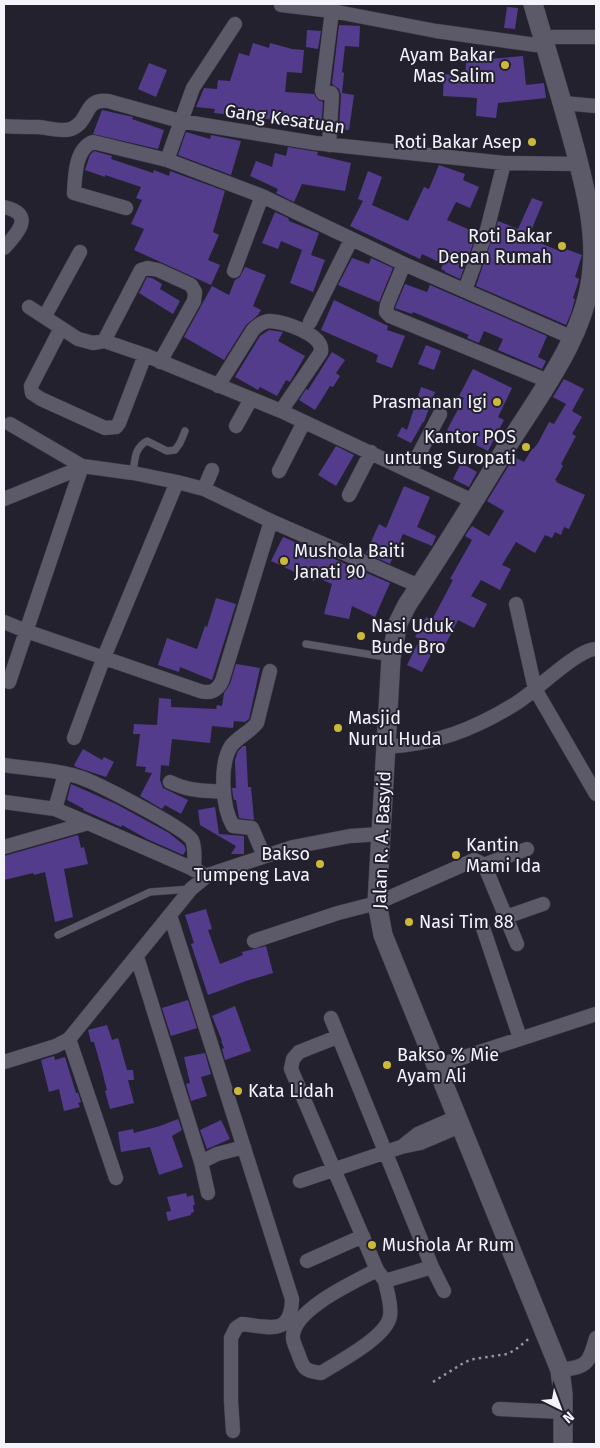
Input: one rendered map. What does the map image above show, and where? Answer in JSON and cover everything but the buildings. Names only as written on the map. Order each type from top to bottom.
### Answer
[{"type":"main road","points":[[523,4],[544,41]]},
{"type":"main road","points":[[533,4],[544,41]]},
{"type":"main road","points":[[541,4],[544,41]]},
{"type":"main road","name":"Jalan R. A. Basyid","points":[[544,41],[579,164],[588,205],[594,268],[584,308],[573,338],[473,502],[407,605],[398,623],[391,658],[378,903],[383,935],[560,1370],[564,1412],[563,1444]]},
{"type":"street","points":[[281,4],[332,11],[436,31],[544,41],[596,37]]},
{"type":"street","points":[[329,145],[332,95],[322,91],[332,11]]},
{"type":"street","points":[[167,160],[193,88],[235,24]]},
{"type":"street","name":"Gang Kesatuan","points":[[4,126],[67,130],[78,126],[84,119],[91,104],[98,100],[108,101],[180,121],[329,145],[504,163],[579,164]]},
{"type":"street","points":[[563,103],[596,106]]},
{"type":"street","points":[[126,208],[74,193],[75,172],[82,150],[86,144],[93,142],[167,160],[262,196],[404,264],[573,338]]},
{"type":"street","points":[[466,290],[486,230],[504,163]]},
{"type":"street","points":[[234,271],[262,196]]},
{"type":"street","points":[[4,206],[21,216],[22,222],[20,228],[4,248]]},
{"type":"street","points":[[310,322],[352,240]]},
{"type":"street","points":[[45,316],[80,252]]},
{"type":"street","points":[[404,264],[387,305],[386,312],[390,316],[548,381]]},
{"type":"street","points":[[104,341],[142,270],[148,268],[158,270],[191,285],[195,292],[194,301],[160,362]]},
{"type":"street","points":[[29,307],[78,339],[93,342],[104,341],[145,355],[281,411],[473,502]]},
{"type":"street","points":[[218,386],[253,330],[261,323],[270,321],[310,333],[320,342],[321,352],[281,411]]},
{"type":"street","points":[[61,328],[31,386],[32,393],[41,399],[105,428],[116,427],[119,423],[145,355]]},
{"type":"street","points":[[236,426],[251,399]]},
{"type":"street","points":[[410,471],[440,414]]},
{"type":"street","points":[[279,471],[304,422]]},
{"type":"street","points":[[10,424],[81,469]]},
{"type":"street","points":[[349,495],[371,452]]},
{"type":"street","points":[[9,682],[81,469]]},
{"type":"street","points":[[4,499],[81,469],[133,473],[177,482],[204,489],[271,521],[420,586]]},
{"type":"street","points":[[204,489],[212,470]]},
{"type":"street","points":[[74,738],[104,657],[177,482]]},
{"type":"street","points":[[4,622],[200,692],[213,692],[219,688],[271,521]]},
{"type":"street","points":[[516,604],[535,689],[596,794]]},
{"type":"street","points":[[386,747],[408,746],[457,734],[517,703],[579,656],[596,650]]},
{"type":"street","points":[[264,856],[252,828],[234,826],[229,818],[224,792],[225,766],[228,753],[232,744],[258,722],[270,671]]},
{"type":"street","points":[[4,765],[80,777],[185,832],[191,838],[194,847],[194,870]]},
{"type":"street","points":[[55,809],[65,774]]},
{"type":"street","points":[[170,782],[195,791],[224,792]]},
{"type":"street","points":[[4,802],[55,809],[208,875]]},
{"type":"street","points":[[4,846],[88,823]]},
{"type":"street","points":[[4,1062],[56,1046],[69,1039],[192,889],[208,875],[293,847],[318,841],[381,834]]},
{"type":"street","points":[[483,866],[527,849]]},
{"type":"street","points":[[254,941],[338,913],[378,903],[474,860],[486,869],[517,944]]},
{"type":"street","points":[[506,917],[543,904]]},
{"type":"street","points":[[170,915],[292,1298],[292,1312],[286,1323],[275,1327],[242,1324],[236,1328],[231,1338],[233,1431]]},
{"type":"street","points":[[483,928],[520,1038]]},
{"type":"street","points":[[137,957],[201,1162],[208,1193]]},
{"type":"street","points":[[437,1066],[596,1014]]},
{"type":"street","points":[[331,1018],[337,1037],[432,1267],[444,1291]]},
{"type":"street","points":[[337,1037],[299,1052],[293,1059],[291,1068],[381,1276],[390,1306],[390,1317],[388,1325],[378,1336],[321,1373],[309,1372],[302,1366],[293,1337],[298,1323],[306,1312],[337,1291],[381,1276],[432,1267]]},
{"type":"street","points":[[69,1039],[116,1178]]},
{"type":"street","points":[[300,1181],[386,1152],[401,1146],[418,1134],[459,1122]]},
{"type":"street","points":[[201,1162],[217,1154],[244,1147]]},
{"type":"street","points":[[307,1261],[363,1236]]},
{"type":"street","points":[[560,1370],[583,1366],[592,1352],[596,1338]]},
{"type":"street","points":[[499,1409],[564,1412]]},
{"type":"lane","points":[[133,473],[137,449],[141,444],[147,441],[167,451],[175,450],[185,430]]},
{"type":"lane","points":[[306,644],[391,658]]},
{"type":"lane","points":[[58,935],[150,892],[192,889]]},
{"type":"path","points":[[433,1382],[465,1362],[507,1354],[516,1350],[543,1327]]},
{"type":"place","name":"Ayam Bakar Mas Salim","points":[[505,65]]},
{"type":"place","name":"Roti Bakar Asep","points":[[532,142]]},
{"type":"place","name":"Roti Bakar Depan Rumah","points":[[562,246]]},
{"type":"place","name":"Prasmanan Igi","points":[[497,402]]},
{"type":"place","name":"Kantor POS untung Suropati","points":[[526,447]]},
{"type":"place","name":"Mushola Baiti Janati 90","points":[[284,561]]},
{"type":"place","name":"Nasi Uduk Bude Bro","points":[[361,636]]},
{"type":"place","name":"Masjid Nurul Huda","points":[[338,728]]},
{"type":"place","name":"Kantin Mami Ida","points":[[456,855]]},
{"type":"place","name":"Bakso Tumpeng Lava","points":[[320,864]]},
{"type":"place","name":"Nasi Tim 88","points":[[409,922]]},
{"type":"place","name":"Bakso % Mie Ayam Ali","points":[[387,1065]]},
{"type":"place","name":"Kata Lidah","points":[[238,1091]]},
{"type":"place","name":"Mushola Ar Rum","points":[[372,1245]]}]
